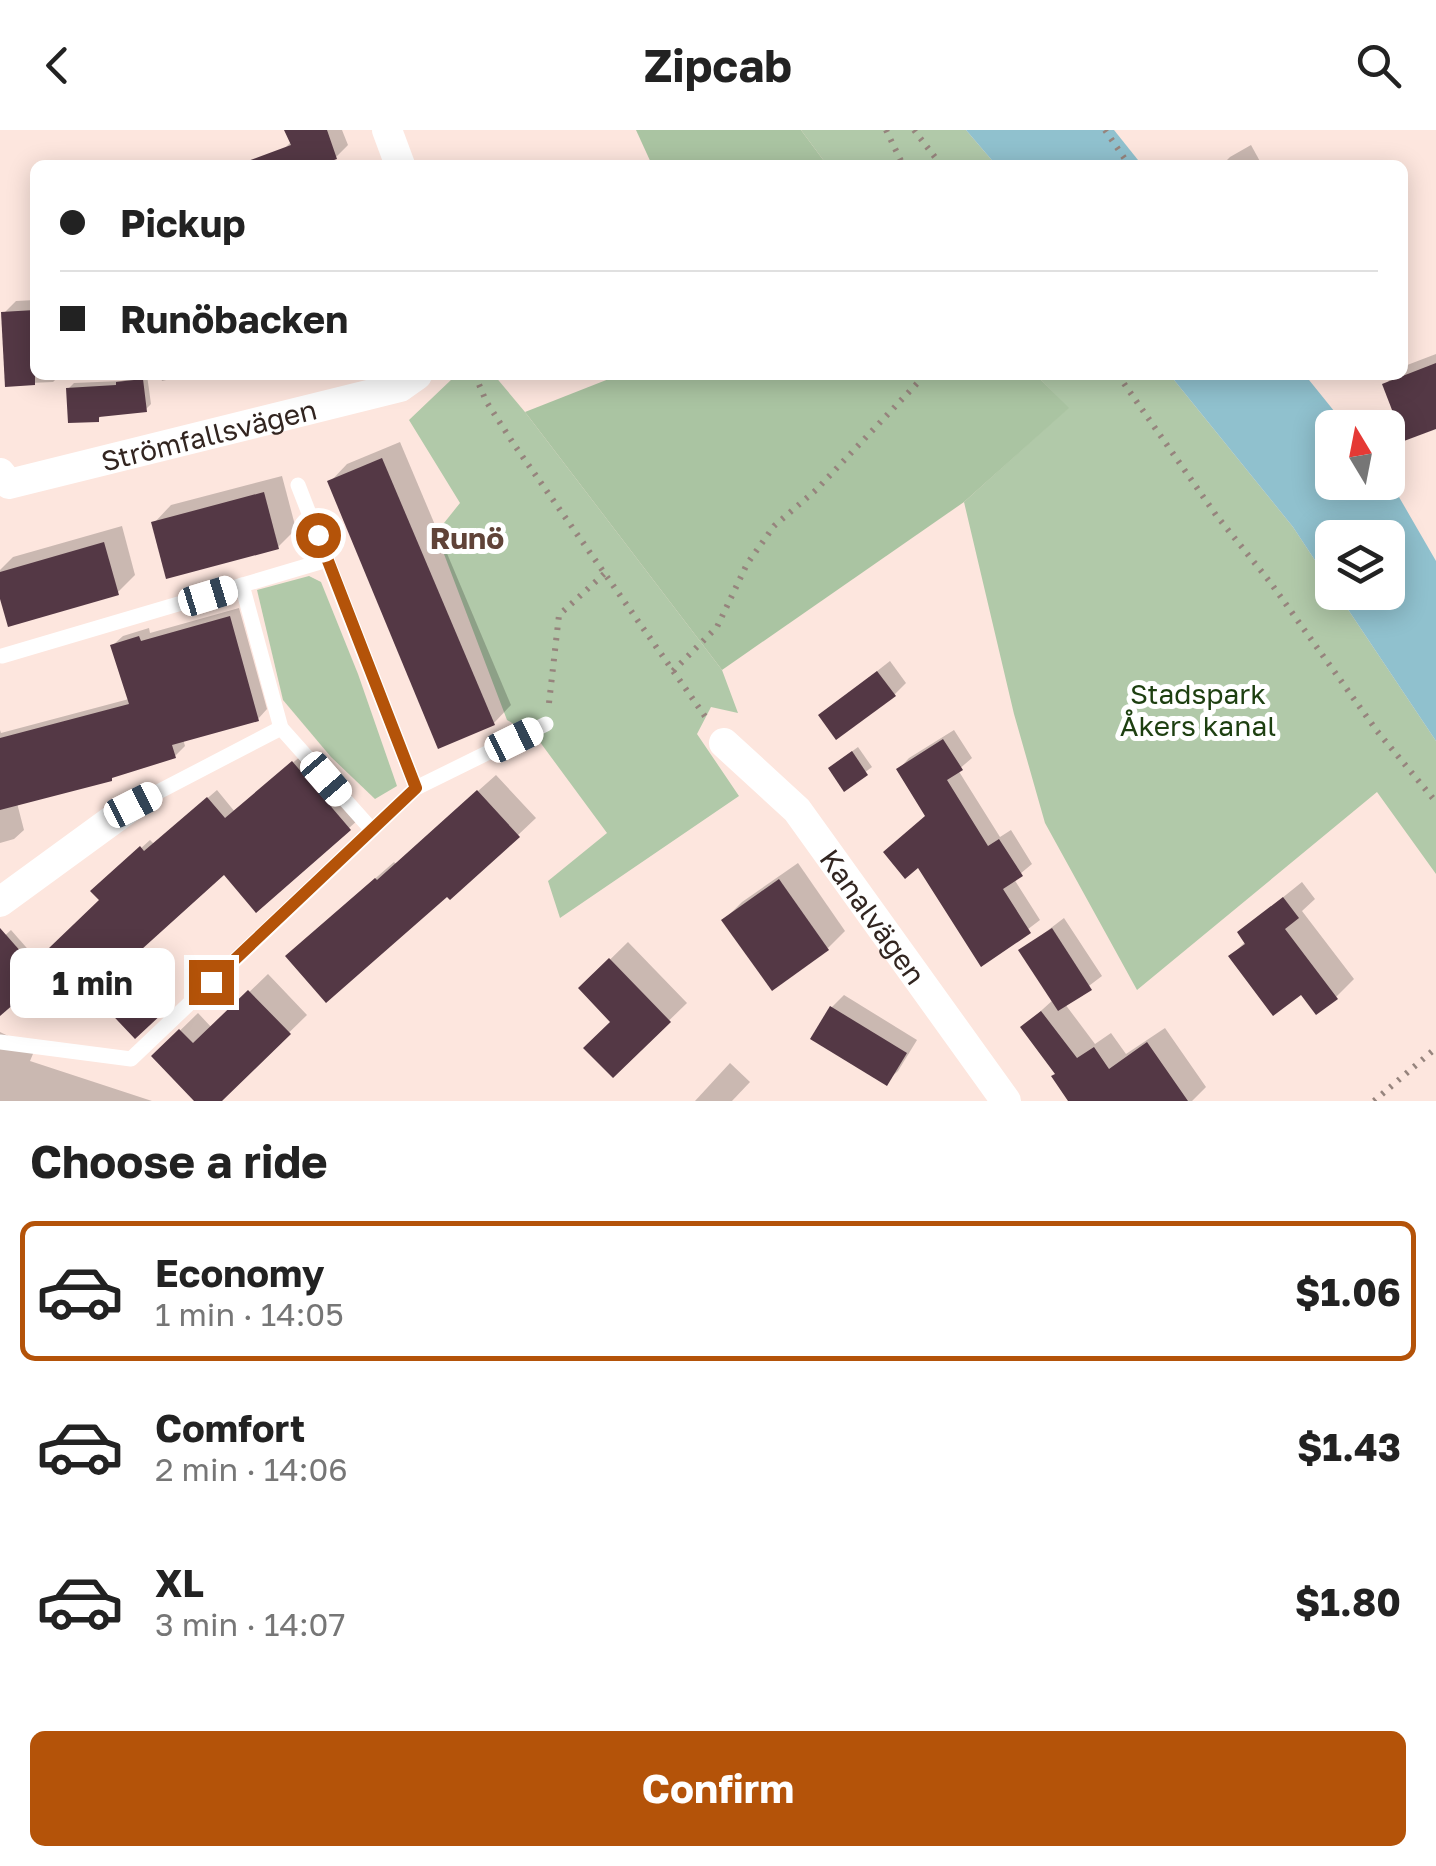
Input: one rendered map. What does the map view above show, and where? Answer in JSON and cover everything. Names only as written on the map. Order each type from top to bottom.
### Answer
[{"type":"street","points":[[387,130],[398,160]]},
{"type":"street","name":"Strömfallsvägen","points":[[0,473],[9,484],[400,387],[410,380]]},
{"type":"street","name":"Kanalvägen","points":[[724,744],[797,810],[1006,1101]]},
{"type":"street","points":[[0,902],[133,805]]},
{"type":"lane","points":[[298,486],[416,788]]},
{"type":"lane","points":[[2,656],[327,560]]},
{"type":"lane","points":[[242,585],[281,728],[372,830]]},
{"type":"lane","points":[[0,1042],[131,1059],[416,788],[546,724]]},
{"type":"lane","points":[[133,805],[281,728]]},
{"type":"path","points":[[886,130],[900,160]]},
{"type":"path","points":[[914,130],[938,160]]},
{"type":"path","points":[[1105,130],[1126,160]]},
{"type":"path","points":[[477,380],[513,442],[724,744]]},
{"type":"path","points":[[673,671],[717,627],[748,564],[774,526],[816,490],[921,380]]},
{"type":"path","points":[[1122,380],[1216,515],[1270,582],[1377,731],[1436,802]]},
{"type":"path","points":[[546,724],[559,615],[604,574]]},
{"type":"path","points":[[1374,1101],[1436,1048]]},
{"type":"green space","points":[[636,130],[801,130],[823,160],[650,160]]},
{"type":"green space","points":[[801,130],[966,130],[992,160],[823,160]]},
{"type":"green space","points":[[451,380],[498,380],[722,670],[738,713],[711,707],[697,734],[739,796],[560,918],[548,881],[607,833],[537,738],[507,720],[436,533],[460,503],[409,420]]},
{"type":"green space","points":[[606,380],[1041,380],[1069,408],[964,502],[722,670],[525,412]]},
{"type":"green space","name":"Stadspark Åkers kanal","points":[[1041,380],[1174,380],[1293,527],[1315,560],[1315,610],[1348,610],[1436,741],[1436,874],[1377,792],[1137,990],[1045,823],[1014,714],[964,502],[1068,408]]},
{"type":"green space","points":[[309,576],[321,582],[397,786],[375,799],[331,757],[283,700],[257,590]]},
{"type":"water","points":[[966,130],[1114,130],[1138,160],[992,160]]},
{"type":"water","points":[[1174,380],[1309,380],[1333,410],[1315,410],[1315,500],[1401,500],[1436,561],[1436,741],[1348,610],[1405,610],[1405,520],[1315,520],[1315,560],[1293,527]]},
{"type":"building","points":[[284,130],[327,130],[337,159],[250,160],[291,145]]},
{"type":"building","points":[[30,310],[30,380],[35,380],[35,385],[5,387],[1,312]]},
{"type":"building","points":[[1436,363],[1436,429],[1405,441],[1405,410],[1392,410],[1382,384],[1408,380],[1408,374]]},
{"type":"building","points":[[143,380],[147,412],[99,417],[99,422],[68,423],[66,388]]},
{"type":"building","points":[[382,458],[495,725],[438,749],[327,481]]},
{"type":"building","points":[[264,492],[279,549],[166,579],[151,522]]},
{"type":"building","points":[[104,542],[119,595],[8,627],[0,599],[0,572]]},
{"type":"building","points":[[230,616],[259,721],[172,745],[176,758],[112,781],[0,810],[0,738],[129,704],[110,645],[139,636],[141,641]]},
{"type":"building","points":[[877,671],[896,696],[836,740],[818,715]]},
{"type":"building","points":[[943,739],[963,770],[947,780],[988,846],[999,839],[1023,876],[1003,889],[1031,933],[981,967],[918,868],[905,879],[883,852],[925,816],[896,769]]},
{"type":"building","points":[[852,751],[868,775],[844,792],[828,768]]},
{"type":"building","points":[[292,761],[351,830],[256,913],[224,875],[121,968],[164,1012],[135,1039],[49,948],[99,900],[90,891],[140,846],[144,851],[207,797],[225,818]]},
{"type":"building","points":[[477,790],[520,837],[326,1003],[285,956]]},
{"type":"building","points":[[779,879],[829,950],[772,991],[721,920]]},
{"type":"building","points":[[1283,897],[1299,918],[1285,929],[1338,999],[1316,1015],[1301,995],[1273,1016],[1228,956],[1245,944],[1237,932]]},
{"type":"building","points":[[0,928],[44,978],[0,1016]]},
{"type":"building","points":[[1052,928],[1092,990],[1058,1011],[1018,950]]},
{"type":"building","points":[[609,958],[671,1022],[613,1078],[583,1048],[610,1022],[578,988]]},
{"type":"building","points":[[248,990],[291,1034],[222,1101],[194,1101],[151,1056],[179,1029],[193,1043]]},
{"type":"building","points":[[830,1006],[907,1053],[887,1086],[810,1039]]},
{"type":"building","points":[[1041,1011],[1077,1058],[1094,1047],[1109,1069],[1147,1042],[1188,1101],[1068,1101],[1051,1076],[1055,1074],[1020,1027]]},
{"type":"district","name":"Runö","points":[[467,538]]},
{"type":"route","points":[[211,982],[416,788],[318,535]]}]
